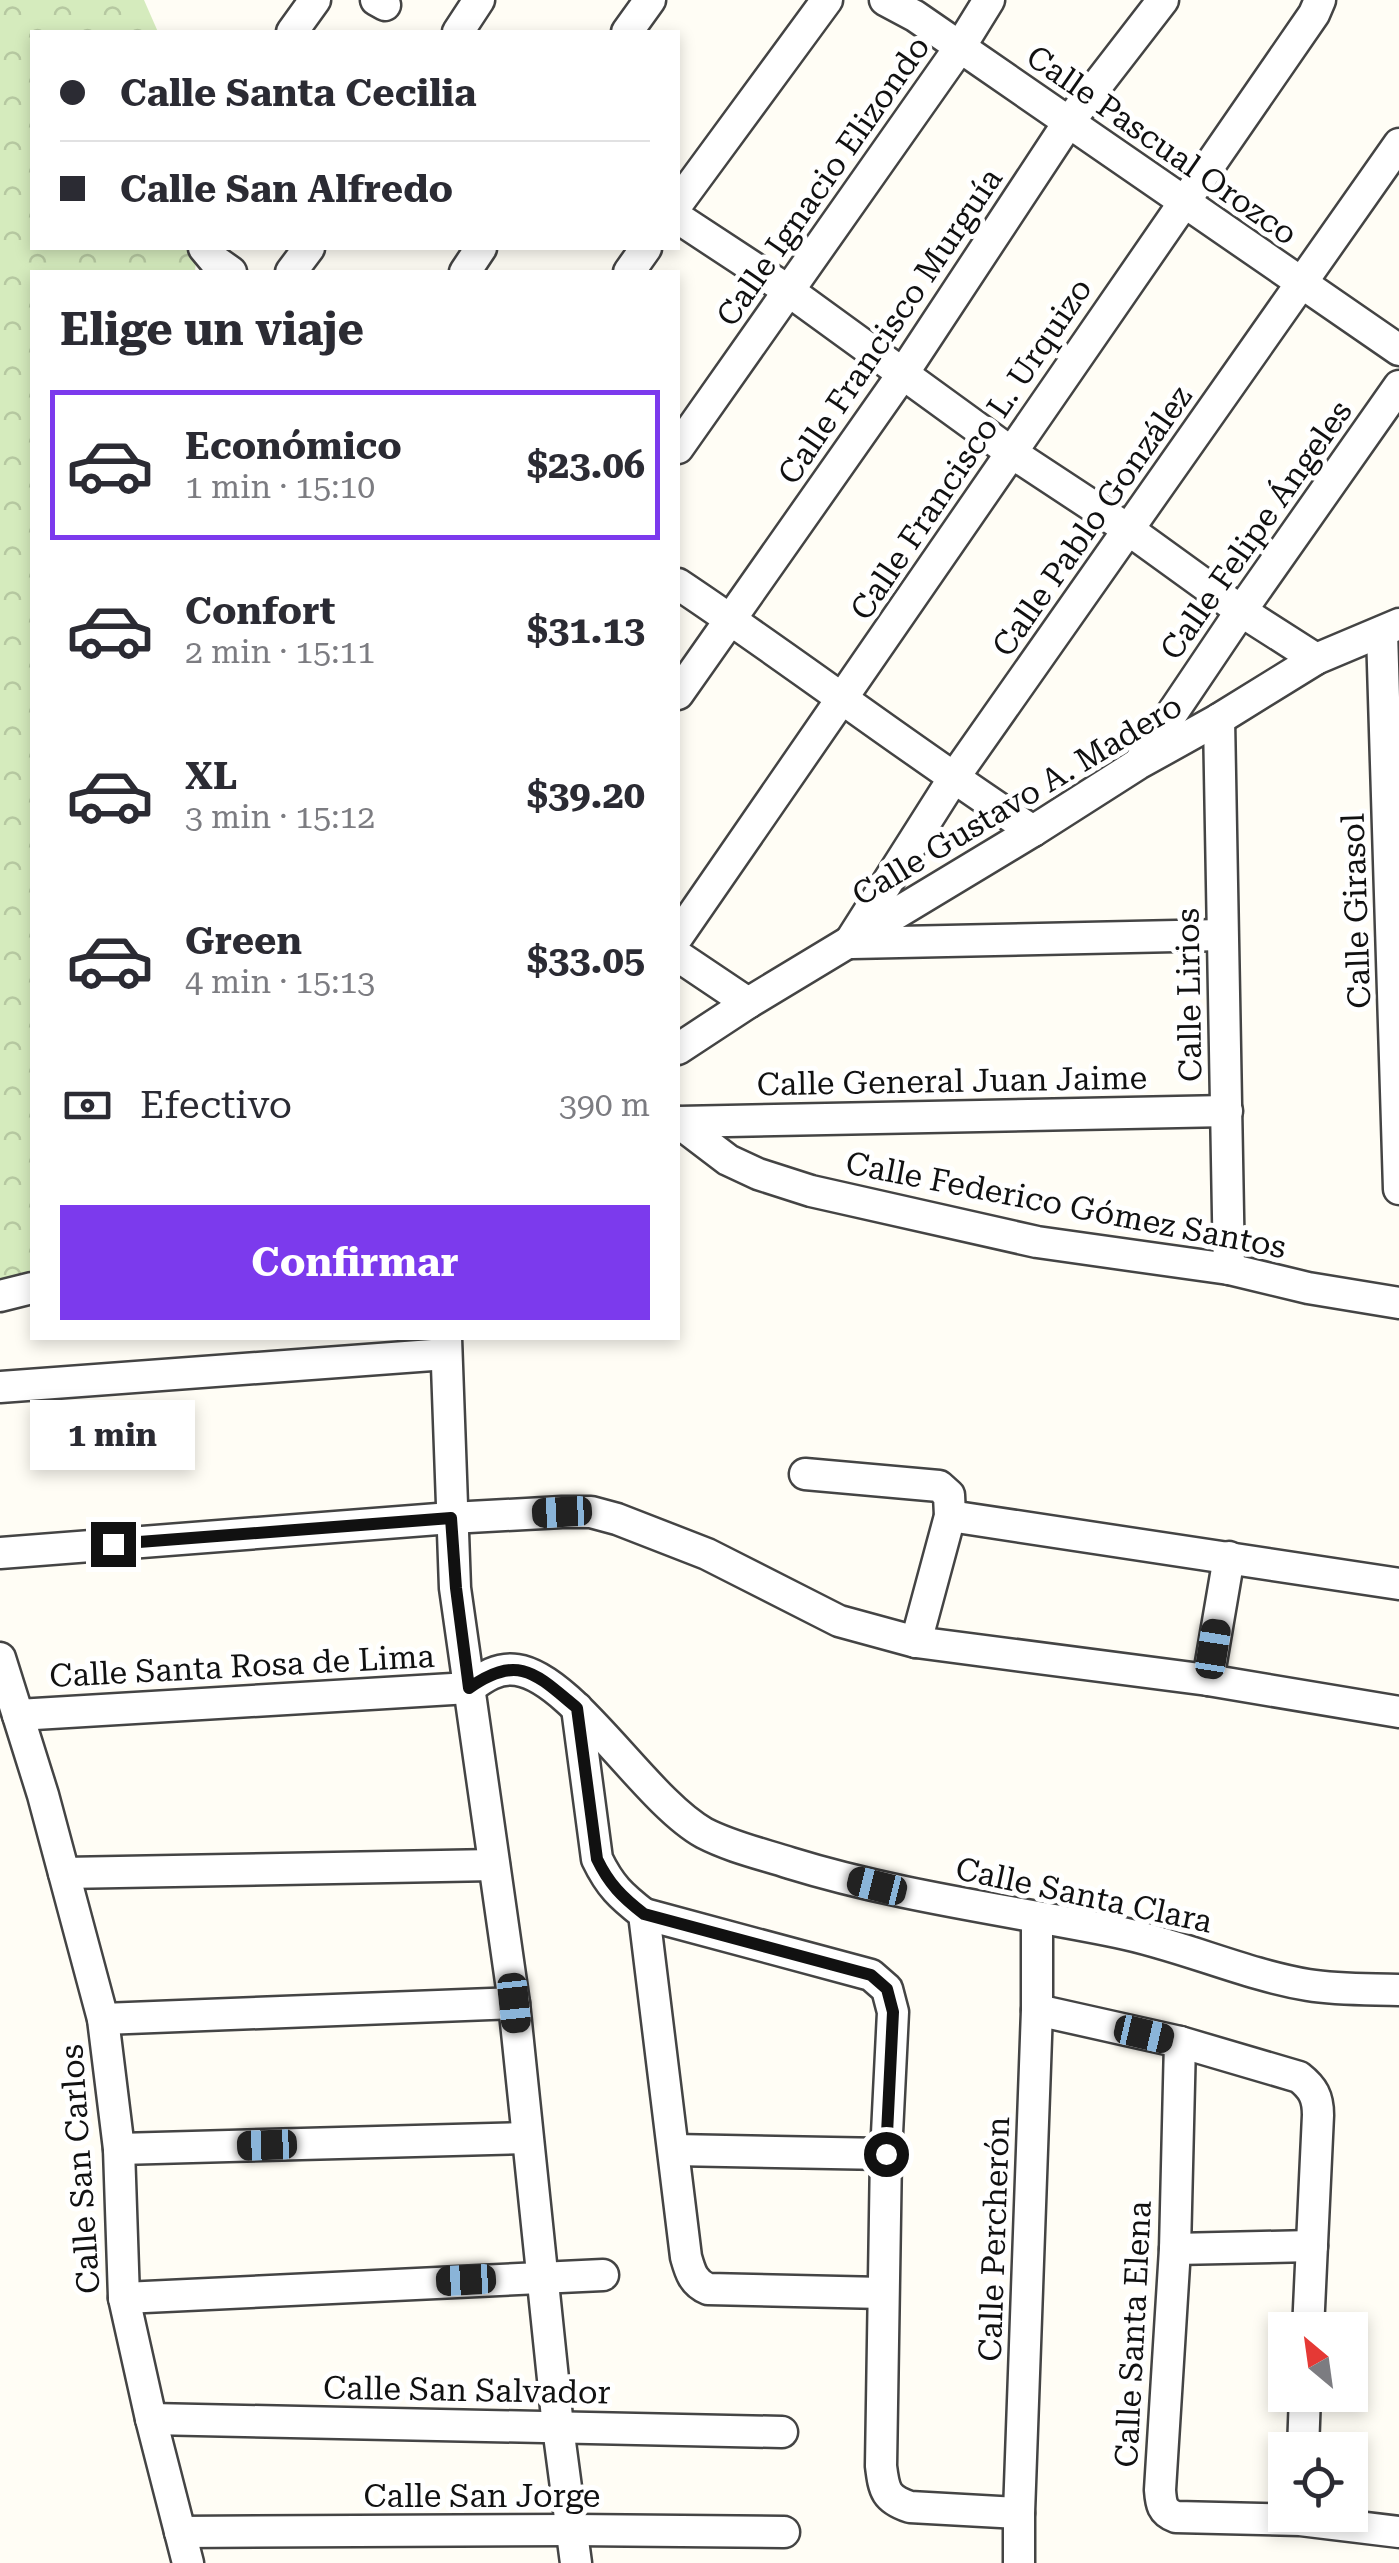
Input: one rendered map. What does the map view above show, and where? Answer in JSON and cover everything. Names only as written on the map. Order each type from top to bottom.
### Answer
[{"type":"street","points":[[293,30],[315,0]]},
{"type":"street","points":[[459,30],[479,0]]},
{"type":"street","points":[[629,30],[650,0]]},
{"type":"street","points":[[680,200],[826,0]]},
{"type":"street","name":"Calle Pascual Orozco","points":[[884,0],[960,46],[1399,350]]},
{"type":"street","name":"Calle Ignacio Elizondo","points":[[680,445],[960,46],[988,0]]},
{"type":"street","name":"Calle Francisco Murguía","points":[[680,691],[902,375],[1068,123],[1163,0]]},
{"type":"street","name":"Calle Francisco L. Urquizo","points":[[680,933],[1320,0]]},
{"type":"street","name":"Calle Pablo González","points":[[849,943],[953,779],[1399,144]]},
{"type":"street","points":[[680,219],[789,291],[902,375],[1316,660]]},
{"type":"street","points":[[206,250],[228,270]]},
{"type":"street","name":"Calle Felipe Ángeles","points":[[1138,764],[1399,386]]},
{"type":"street","points":[[680,585],[1032,832]]},
{"type":"street","name":"Calle Gustavo A. Madero","points":[[680,1049],[1138,764],[1316,660],[1394,628]]},
{"type":"street","name":"Calle Girasol","points":[[1394,628],[1399,1189]]},
{"type":"street","name":"Calle Lirios","points":[[1219,719],[1229,1269]]},
{"type":"street","points":[[849,943],[1222,935]]},
{"type":"street","points":[[680,957],[748,1003]]},
{"type":"street","name":"Calle General Juan Jaime","points":[[680,1122],[1226,1111]]},
{"type":"street","name":"Calle Federico Gómez Santos","points":[[680,1124],[728,1160],[811,1191],[1038,1242],[1229,1269],[1399,1304]]},
{"type":"street","points":[[0,1296],[30,1288]]},
{"type":"street","points":[[0,1387],[446,1346],[456,1588],[514,2003],[576,2563]]},
{"type":"street","points":[[805,1474],[939,1486],[949,1494],[950,1516],[916,1642]]},
{"type":"street","points":[[0,1552],[451,1518],[592,1512],[706,1554],[840,1621],[916,1642],[1208,1680],[1399,1712]]},
{"type":"street","points":[[950,1516],[1399,1584]]},
{"type":"street","points":[[1208,1680],[1228,1557]]},
{"type":"street","name":"Calle San Carlos","points":[[0,1658],[43,1795],[103,2019],[119,2150],[124,2298],[188,2563]]},
{"type":"street","name":"Calle Santa Clara","points":[[469,1688],[488,1674],[504,1670],[520,1670],[540,1677],[577,1708],[656,1795],[704,1833],[740,1848],[877,1886],[1121,1933],[1308,1985],[1399,1990]]},
{"type":"street","name":"Calle Santa Rosa de Lima","points":[[18,1714],[469,1688]]},
{"type":"street","points":[[577,1708],[597,1859],[618,1894],[644,1914],[871,1975],[887,1989],[893,2012],[880,2466],[887,2494],[894,2502],[910,2507],[1019,2513]]},
{"type":"street","points":[[64,1873],[494,1865]]},
{"type":"street","points":[[644,1914],[686,2257],[694,2279],[708,2289],[883,2293]]},
{"type":"street","name":"Calle Percherón","points":[[1019,2563],[1037,1918]]},
{"type":"street","points":[[103,2019],[514,2003]]},
{"type":"street","points":[[1037,2010],[1180,2042],[1298,2077],[1312,2089],[1318,2115],[1309,2312]]},
{"type":"street","name":"Calle Santa Elena","points":[[1180,2042],[1162,2508],[1176,2517],[1268,2518]]},
{"type":"street","points":[[119,2150],[527,2138]]},
{"type":"street","points":[[674,2150],[886,2154]]},
{"type":"street","points":[[1174,2248],[1312,2246]]},
{"type":"street","points":[[124,2298],[603,2275]]},
{"type":"street","name":"Calle San Salvador","points":[[151,2419],[782,2432]]},
{"type":"street","name":"Calle Santa Elena","points":[[1368,2528],[1399,2532]]},
{"type":"street","name":"Calle San Jorge","points":[[180,2532],[784,2532]]},
{"type":"green space","points":[[0,0],[144,0],[157,30],[30,30],[30,250],[197,250],[195,270],[30,270],[30,1288],[0,1297]]},
{"type":"route","points":[[113,1544],[451,1518],[469,1688],[488,1674],[520,1670],[540,1677],[577,1708],[597,1859],[618,1894],[644,1914],[871,1975],[887,1989],[893,2012],[886,2154]]}]
